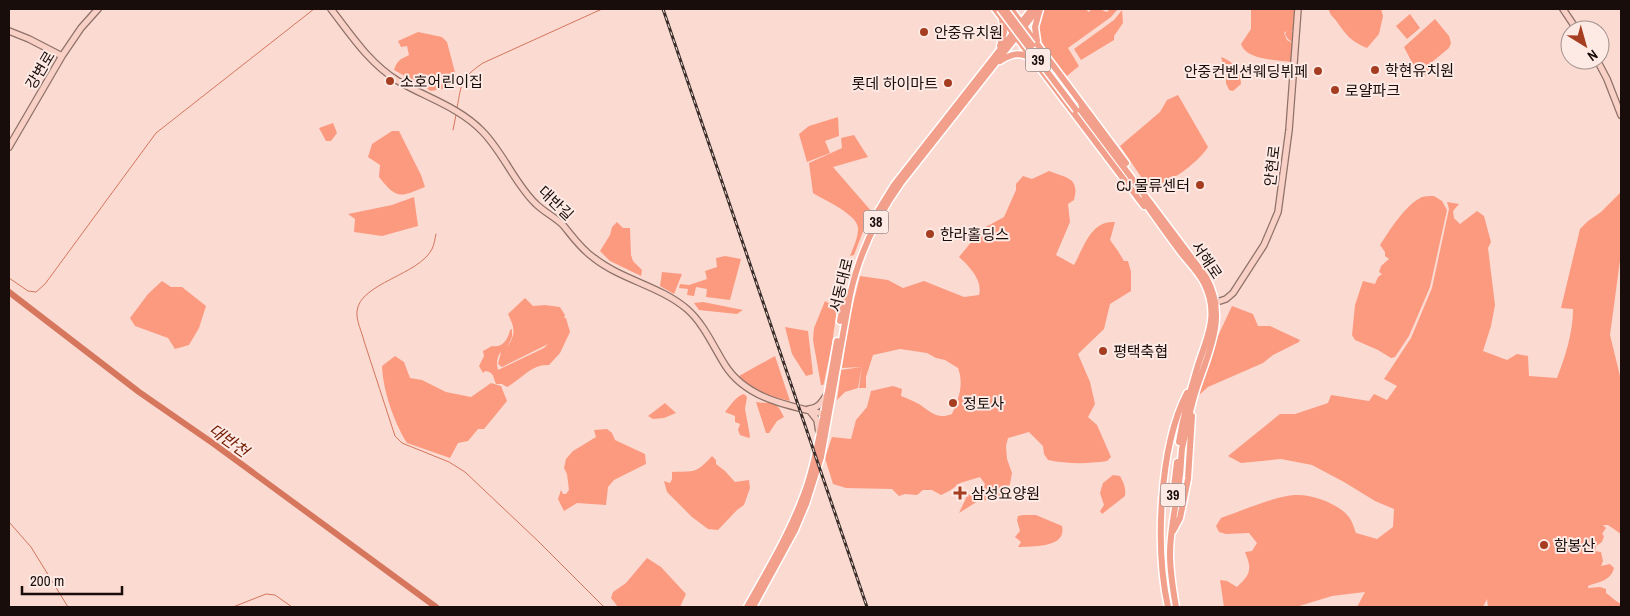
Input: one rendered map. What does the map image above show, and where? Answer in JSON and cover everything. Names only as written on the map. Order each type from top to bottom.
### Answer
[{"type":"main road","points":[[995,9],[1000,12],[1141,203],[1164,230]]},
{"type":"main road","name":"서해로","points":[[1005,9],[1164,230],[1203,281],[1213,304],[1209,337],[1183,419],[1168,532],[1167,553],[1170,607]]},
{"type":"main road","points":[[1011,9],[1143,187],[1156,210]]},
{"type":"main road","name":"서동대로","points":[[747,607],[802,502],[826,413],[854,275],[870,234],[885,205],[994,64],[1032,9]]},
{"type":"main road","points":[[1039,9],[1035,27],[1039,47]]},
{"type":"main road","name":"서동대로","points":[[1023,24],[1039,9]]},
{"type":"main road","points":[[998,52],[1004,32],[1000,12]]},
{"type":"main road","name":"서해로","points":[[1000,12],[1078,109],[1206,277],[1216,323],[1214,335],[1192,403],[1182,451],[1170,553],[1172,587],[1176,607]]},
{"type":"main road","name":"서동대로","points":[[753,607],[781,557],[806,504],[821,457],[828,393],[846,291],[852,267],[865,234],[894,185],[998,52],[1015,34]]},
{"type":"main road","points":[[994,64],[1009,55],[1016,54],[1025,55],[1035,61]]},
{"type":"main road","points":[[1170,607],[1162,571],[1164,486],[1169,449],[1182,404],[1193,383]]},
{"type":"main road","points":[[1172,533],[1180,518],[1188,479],[1192,403]]},
{"type":"street","name":"강변로","points":[[9,147],[80,28],[98,9]]},
{"type":"street","name":"대반길","points":[[331,9],[364,52],[377,65],[396,80],[463,115],[482,131],[536,205],[562,225],[582,248],[596,260],[671,298],[685,308],[702,326],[734,376],[750,390],[773,400],[826,413]]},
{"type":"street","name":"안현로","points":[[1213,304],[1226,299],[1233,293],[1264,245],[1278,212],[1289,130],[1298,9]]},
{"type":"street","points":[[1563,9],[1570,20]]},
{"type":"street","points":[[9,31],[62,56]]},
{"type":"street","points":[[1603,70],[1621,115]]},
{"type":"street","points":[[808,409],[813,409],[819,405],[828,393]]},
{"type":"street","points":[[808,409],[817,420],[819,436]]},
{"type":"shaded area","points":[[1044,9],[1085,9],[1089,12],[1091,9],[1099,9],[1107,12],[1110,9],[1118,9],[1111,17],[1068,48],[1079,66],[1067,76],[1048,53],[1040,37],[1040,19]]},
{"type":"shaded area","points":[[1295,9],[1294,31],[1291,31],[1293,32],[1293,43],[1285,34],[1287,31],[1284,33],[1287,40],[1294,44],[1292,62],[1255,56],[1244,49],[1241,44],[1251,29],[1251,10]]},
{"type":"shaded area","points":[[1329,9],[1381,9],[1383,16],[1379,34],[1367,48],[1347,35]]},
{"type":"shaded area","points":[[1122,10],[1123,23],[1114,36],[1114,40],[1081,60],[1074,49],[1114,20]]},
{"type":"shaded area","points":[[1410,14],[1420,28],[1407,39],[1396,26]]},
{"type":"shaded area","points":[[1435,19],[1449,36],[1451,43],[1449,48],[1432,62],[1427,75],[1419,76],[1404,47]]},
{"type":"shaded area","points":[[418,32],[442,37],[447,42],[457,80],[448,88],[431,91],[394,70],[398,62],[409,55],[407,46],[401,47],[398,41]]},
{"type":"shaded area","points":[[1221,57],[1233,64],[1240,75],[1241,84],[1233,91],[1229,90],[1226,83],[1226,74]]},
{"type":"shaded area","points":[[1178,95],[1208,147],[1195,162],[1170,180],[1163,183],[1146,184],[1120,146],[1160,112],[1167,100]]},
{"type":"shaded area","points":[[838,117],[839,136],[825,141],[830,153],[807,162],[799,134],[809,126]]},
{"type":"shaded area","points":[[333,123],[337,133],[331,141],[326,141],[319,128]]},
{"type":"shaded area","points":[[392,131],[399,131],[425,187],[410,193],[399,194],[390,190],[379,177],[380,165],[368,157],[372,144]]},
{"type":"shaded area","points":[[854,135],[868,157],[833,167],[872,212],[854,255],[850,256],[857,236],[857,224],[847,213],[813,193],[809,163],[842,148],[841,138]]},
{"type":"shaded area","points":[[1049,171],[1066,177],[1075,187],[1074,200],[1068,204],[1070,222],[1056,255],[1074,265],[1094,230],[1100,225],[1115,222],[1110,240],[1124,261],[1128,261],[1131,272],[1131,291],[1110,304],[1104,329],[1078,354],[1090,382],[1095,404],[1088,417],[1097,425],[1111,457],[1107,461],[1085,463],[1048,460],[1044,454],[1043,446],[1029,432],[1008,438],[1006,446],[1007,459],[1012,473],[1010,484],[1003,496],[978,501],[959,513],[968,494],[975,498],[983,490],[985,484],[980,477],[960,483],[941,495],[932,490],[923,490],[917,495],[905,494],[899,496],[892,489],[846,488],[833,484],[825,458],[832,437],[851,439],[856,420],[867,407],[871,391],[893,386],[902,389],[901,396],[919,404],[938,416],[947,416],[952,414],[960,391],[961,380],[958,368],[945,360],[927,353],[900,349],[873,355],[866,377],[866,388],[859,388],[862,366],[858,388],[845,392],[837,400],[841,370],[861,367],[842,368],[849,321],[860,276],[888,280],[903,288],[924,281],[964,297],[979,295],[980,289],[977,279],[971,269],[959,257],[982,229],[1004,217],[1016,190],[1016,184],[1023,176],[1032,179]]},
{"type":"shaded area","points":[[1621,192],[1621,253],[1610,335],[1621,380],[1621,534],[1608,525],[1603,525],[1606,528],[1602,534],[1604,536],[1602,542],[1596,546],[1595,551],[1601,552],[1603,561],[1601,566],[1610,564],[1614,568],[1610,576],[1588,586],[1588,588],[1600,587],[1606,589],[1606,593],[1621,604],[1621,607],[1488,607],[1487,599],[1483,607],[1357,607],[1365,592],[1332,596],[1296,607],[1224,607],[1220,580],[1227,581],[1237,587],[1242,582],[1249,571],[1249,563],[1245,552],[1252,551],[1257,543],[1249,533],[1226,534],[1219,532],[1216,526],[1221,518],[1278,498],[1302,495],[1324,500],[1343,511],[1352,522],[1356,533],[1377,539],[1393,527],[1394,509],[1375,501],[1312,465],[1281,459],[1241,463],[1228,456],[1280,414],[1295,414],[1328,403],[1331,395],[1369,401],[1374,394],[1387,400],[1397,386],[1384,379],[1411,338],[1432,288],[1449,209],[1447,202],[1459,204],[1453,211],[1454,218],[1460,224],[1477,211],[1484,216],[1491,242],[1488,248],[1495,305],[1483,351],[1507,360],[1517,354],[1528,356],[1529,376],[1557,378],[1572,327],[1573,309],[1561,308],[1580,229]]},
{"type":"shaded area","points":[[1434,196],[1442,201],[1447,210],[1430,287],[1409,336],[1395,357],[1391,358],[1355,340],[1352,335],[1355,305],[1363,281],[1375,284],[1378,277],[1382,274],[1379,272],[1381,266],[1389,259],[1385,256],[1385,252],[1380,245],[1393,225],[1416,201],[1423,197]]},
{"type":"shaded area","points":[[414,197],[418,226],[382,236],[354,232],[355,219],[348,214],[392,205]]},
{"type":"shaded area","points":[[617,222],[623,228],[630,228],[631,255],[633,261],[642,270],[641,276],[610,261],[600,251],[610,235],[612,227]]},
{"type":"shaded area","points":[[725,256],[741,259],[730,300],[706,297],[707,289],[696,287],[694,296],[687,295],[688,289],[679,288],[680,284],[689,285],[707,279],[705,271],[717,267],[716,258]]},
{"type":"shaded area","points":[[662,272],[682,274],[674,294],[660,286]]},
{"type":"shaded area","points":[[162,281],[171,287],[182,287],[206,306],[199,328],[189,345],[175,349],[168,338],[135,326],[130,318],[148,294]]},
{"type":"shaded area","points":[[525,298],[533,306],[560,307],[565,315],[564,318],[566,318],[570,332],[560,353],[549,365],[532,369],[507,387],[502,384],[496,384],[492,374],[485,371],[483,373],[479,366],[484,356],[483,351],[492,346],[502,344],[512,329],[512,337],[507,348],[510,343],[513,335],[514,331],[508,314]],"holes":[[[548,344],[544,348],[498,370],[497,360],[501,352],[498,364],[502,367]]]},
{"type":"shaded area","points":[[825,301],[837,308],[824,383],[821,385],[813,340],[814,328]]},
{"type":"shaded area","points":[[703,302],[743,310],[737,314],[699,310],[694,303]]},
{"type":"shaded area","points":[[1232,306],[1253,314],[1258,326],[1270,326],[1300,340],[1273,355],[1263,363],[1208,387],[1199,395],[1217,338]]},
{"type":"shaded area","points":[[785,327],[808,331],[813,374],[806,376],[792,354]]},
{"type":"shaded area","points":[[395,356],[404,362],[410,378],[422,380],[446,392],[471,397],[491,383],[501,386],[507,401],[484,429],[478,429],[468,441],[458,443],[450,458],[407,443],[398,426],[384,386],[382,366]]},
{"type":"shaded area","points":[[775,356],[790,401],[769,396],[755,390],[739,376]]},
{"type":"shaded area","points":[[744,394],[747,397],[745,409],[749,438],[740,435],[738,430],[740,424],[735,422],[735,416],[725,412],[736,399]]},
{"type":"shaded area","points":[[756,402],[776,405],[784,417],[777,421],[769,433],[766,433]]},
{"type":"shaded area","points":[[665,403],[676,413],[664,418],[653,419],[648,416]]},
{"type":"shaded area","points":[[607,429],[612,433],[615,440],[645,454],[646,464],[614,480],[608,487],[606,505],[577,503],[564,511],[558,499],[561,490],[563,494],[566,494],[569,490],[567,474],[564,468],[566,459],[573,451],[596,437],[594,430]]},
{"type":"shaded area","points":[[712,456],[716,460],[716,464],[735,482],[749,480],[750,488],[744,505],[718,530],[708,529],[692,517],[667,492],[664,481],[670,483],[672,472],[698,469]]},
{"type":"shaded area","points":[[1113,475],[1120,476],[1125,496],[1102,514],[1100,511],[1104,505],[1100,493],[1103,483]]},
{"type":"shaded area","points":[[1036,515],[1062,526],[1062,533],[1054,542],[1048,544],[1018,547],[1021,542],[1015,537],[1020,531],[1017,520],[1018,516]]},
{"type":"shaded area","points":[[647,558],[661,567],[686,594],[680,607],[618,607],[611,598],[613,592],[626,583]]},
{"type":"waterway","points":[[9,278],[28,291],[36,292],[45,284],[156,133],[314,9]]},
{"type":"waterway","points":[[457,108],[463,82],[470,73],[483,63],[602,9]]},
{"type":"waterway","points":[[453,130],[456,115]]},
{"type":"waterway","points":[[436,234],[432,249],[425,258],[415,266],[368,293],[361,301],[357,311],[359,326],[395,436],[402,443],[449,462],[465,472],[604,607]]},
{"type":"waterway","name":"대반천","points":[[9,292],[139,392],[214,444],[436,607]]},
{"type":"waterway","points":[[9,522],[31,547],[68,607]]},
{"type":"waterway","points":[[233,607],[266,594],[275,595],[292,607]]},
{"type":"railway","points":[[663,9],[867,607]]},
{"type":"place","name":"안중유치원","points":[[924,32]]},
{"type":"place","name":"학현유치원","points":[[1375,70]]},
{"type":"place","name":"안중컨벤션웨딩뷔페","points":[[1318,71]]},
{"type":"place","name":"소호어린이집","points":[[390,81]]},
{"type":"place","name":"롯데 하이마트","points":[[948,83]]},
{"type":"place","name":"로얄파크","points":[[1335,90]]},
{"type":"place","name":"CJ 물류센터","points":[[1200,185]]},
{"type":"place","name":"한라홀딩스","points":[[930,234]]},
{"type":"place","name":"평택축협","points":[[1103,351]]},
{"type":"place","name":"정토사","points":[[953,403]]},
{"type":"place","name":"삼성요양원","points":[[960,493]]},
{"type":"place","name":"함봉산","points":[[1544,545]]}]
